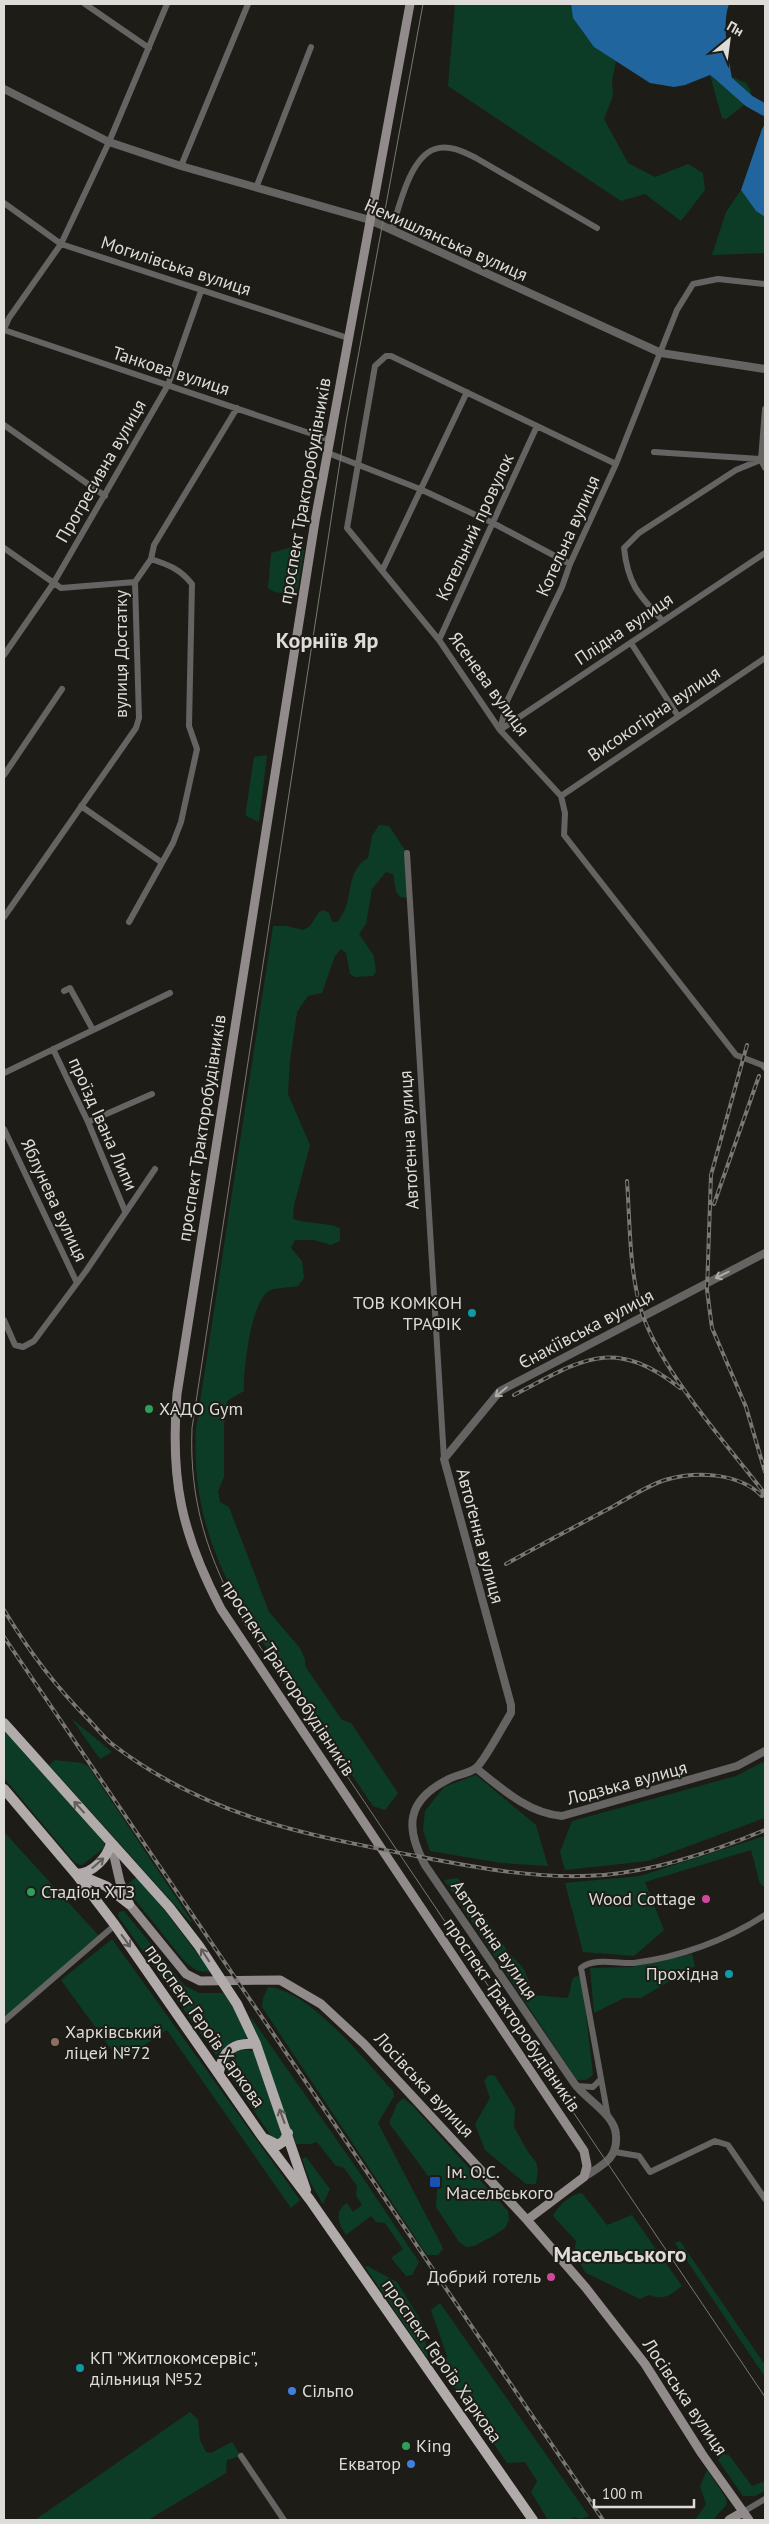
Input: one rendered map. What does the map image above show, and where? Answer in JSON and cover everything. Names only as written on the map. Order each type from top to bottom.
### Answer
[{"type":"main road","name":"проспект Тракторобудівників","points":[[410,4],[330,440],[176,1394],[173,1435],[178,1491],[184,1522],[192,1547],[221,1609],[584,2151],[587,2166],[584,2177]]},
{"type":"main road","name":"проспект Героїв Харкова","points":[[4,1723],[169,1907],[199,1946],[237,2004],[256,2044],[308,2196]]},
{"type":"main road","name":"проспект Героїв Харкова","points":[[4,1789],[76,1874],[115,1925],[261,2135],[308,2196],[533,2520]]},
{"type":"main road","points":[[76,1874],[83,1873],[95,1866],[106,1855],[111,1843]]},
{"type":"main road","name":"Лосівська вулиця","points":[[111,1843],[120,1882],[130,1904],[177,1966],[186,1974],[200,1981],[280,1980],[314,1998],[345,2025],[527,2220],[586,2288],[645,2364],[702,2454],[749,2520]]},
{"type":"main road","points":[[76,1874],[106,1886],[130,1904]]},
{"type":"main road","points":[[219,2072],[222,2058],[231,2047],[237,2044],[256,2044]]},
{"type":"main road","points":[[261,2135],[278,2144],[284,2141],[288,2133]]},
{"type":"main road","points":[[527,2220],[584,2177]]},
{"type":"main road","points":[[729,2520],[743,2512]]},
{"type":"street","points":[[85,4],[150,48]]},
{"type":"street","points":[[4,330],[9,318],[61,244],[109,142],[167,4]]},
{"type":"street","points":[[181,166],[248,4]]},
{"type":"street","points":[[256,188],[310,47]]},
{"type":"street","name":"Немишлянська вулиця","points":[[4,89],[109,142],[181,166],[370,220],[660,353],[765,368]]},
{"type":"street","points":[[392,229],[405,185],[422,158],[435,148],[456,149],[476,158],[597,228]]},
{"type":"street","name":"Могилівська вулиця","points":[[4,203],[61,244],[348,338]]},
{"type":"street","name":"Котельна вулиця","points":[[500,730],[507,700],[562,587],[570,564],[616,464],[677,310],[693,284],[718,279],[765,284]]},
{"type":"street","name":"Прогресивна вулиця","points":[[4,656],[53,584],[168,385],[201,291]]},
{"type":"street","name":"Танкова вулиця","points":[[4,330],[330,440]]},
{"type":"street","name":"Ясенева вулиця","points":[[467,392],[391,356],[382,358],[375,366],[347,528],[439,640],[500,730],[560,796]]},
{"type":"street","points":[[382,571],[467,392],[616,464]]},
{"type":"street","name":"вулиця Достатку","points":[[4,917],[136,728],[139,718],[135,582],[151,559],[154,545],[237,408]]},
{"type":"street","points":[[765,409],[763,459],[765,468]]},
{"type":"street","points":[[4,425],[105,496]]},
{"type":"street","name":"Котельний провулок","points":[[439,640],[538,426]]},
{"type":"street","points":[[654,452],[763,459]]},
{"type":"street","points":[[328,453],[420,489],[493,523],[570,564]]},
{"type":"street","points":[[663,620],[636,592],[626,565],[624,548],[639,533],[736,470],[763,459]]},
{"type":"street","points":[[4,548],[61,588],[135,582]]},
{"type":"street","name":"Плідна вулиця","points":[[500,730],[765,553]]},
{"type":"street","points":[[129,922],[160,862],[173,843],[181,822],[197,749],[190,726],[192,584],[182,572],[173,566],[151,559]]},
{"type":"street","points":[[630,643],[678,716]]},
{"type":"street","name":"Високогірна вулиця","points":[[560,796],[765,658]]},
{"type":"street","points":[[4,776],[62,689]]},
{"type":"street","points":[[560,796],[565,813],[564,835],[736,1055],[762,1065],[765,1068]]},
{"type":"street","points":[[81,806],[160,862]]},
{"type":"street","name":"Автоґенна вулиця","points":[[407,853],[444,1459],[511,1705],[511,1713],[476,1768],[438,1785],[418,1803],[411,1821],[414,1840],[425,1865],[576,2086],[608,2118]]},
{"type":"street","points":[[64,990],[70,988],[93,1030]]},
{"type":"street","points":[[4,1073],[170,993]]},
{"type":"street","name":"проїзд Івана Липи","points":[[53,1049],[88,1122],[125,1211]]},
{"type":"street","points":[[88,1122],[152,1094]]},
{"type":"street","name":"Яблунева вулиця","points":[[4,1129],[77,1283]]},
{"type":"street","name":"Яблунева вулиця","points":[[4,1320],[15,1345],[23,1347],[34,1341],[77,1283],[155,1169]]},
{"type":"street","name":"Єнакіївська вулиця","points":[[444,1459],[500,1391],[765,1253]]},
{"type":"street","name":"Лодзька вулиця","points":[[476,1768],[525,1804],[545,1814],[562,1816],[738,1766],[765,1751]]},
{"type":"street","points":[[584,2177],[610,2160],[616,2152],[616,2133],[608,2118],[600,2080],[582,1968],[591,1963],[634,1963],[686,1951],[728,1937],[765,1916]]},
{"type":"street","points":[[4,2021],[115,1925]]},
{"type":"street","points":[[576,2086],[593,2087],[600,2080]]},
{"type":"street","points":[[616,2152],[640,2156],[650,2172],[715,2141],[728,2145],[765,2199]]},
{"type":"street","points":[[241,2456],[284,2520]]},
{"type":"street","points":[[743,2512],[765,2499]]},
{"type":"green space","points":[[455,4],[571,4],[573,14],[587,37],[600,50],[616,61],[612,81],[613,96],[604,119],[628,163],[655,177],[688,164],[703,173],[705,190],[681,221],[645,194],[621,201],[448,86]]},
{"type":"green space","points":[[710,75],[734,95],[732,77],[746,83],[751,91],[749,101],[726,119],[722,118]]},
{"type":"green space","points":[[741,190],[756,211],[765,217],[765,253],[712,255],[726,212]]},
{"type":"green space","points":[[292,547],[300,547],[304,551],[298,587],[293,593],[273,591],[268,588],[271,553]]},
{"type":"green space","points":[[267,755],[259,822],[246,816],[246,810],[254,757]]},
{"type":"green space","points":[[379,825],[389,826],[407,853],[407,898],[400,897],[396,891],[393,874],[386,872],[372,889],[366,924],[359,934],[374,956],[376,972],[373,976],[355,977],[350,974],[346,953],[341,949],[335,956],[322,993],[308,996],[297,1012],[290,1061],[288,1094],[310,1145],[294,1205],[293,1219],[340,1228],[340,1241],[331,1245],[314,1240],[295,1240],[291,1248],[302,1261],[304,1278],[298,1286],[271,1290],[264,1296],[258,1306],[253,1320],[247,1353],[244,1391],[227,1401],[224,1426],[224,1477],[218,1491],[220,1502],[229,1507],[269,1612],[300,1648],[305,1659],[305,1666],[342,1720],[351,1723],[398,1793],[385,1810],[373,1806],[248,1620],[235,1596],[224,1574],[207,1528],[197,1481],[196,1455],[196,1428],[273,926],[287,926],[303,930],[310,926],[319,912],[324,910],[329,913],[332,922],[337,922],[346,906],[355,871],[368,858],[372,836]]},
{"type":"green space","points":[[71,1718],[112,1752],[100,1759]]},
{"type":"green space","points":[[4,1728],[104,1841],[104,1848],[82,1865],[75,1863],[4,1778]]},
{"type":"green space","points":[[55,1760],[82,1763],[88,1766],[191,1920],[191,1923],[49,1765]]},
{"type":"green space","points":[[765,1761],[765,1818],[648,1861],[565,1870],[560,1852],[572,1821],[736,1776]]},
{"type":"green space","points":[[476,1775],[536,1825],[548,1866],[501,1863],[430,1851],[423,1830],[425,1811],[444,1787]]},
{"type":"green space","name":"Стадіон ХТЗ","points":[[4,1832],[100,1937],[4,2021]]},
{"type":"green space","points":[[765,1836],[765,1887],[760,1884],[751,1850],[645,1882],[664,1930],[634,1956],[583,1952],[565,1883],[640,1876]]},
{"type":"green space","points":[[139,1876],[211,1972],[198,1971],[186,1963],[124,1886]]},
{"type":"green space","points":[[458,1878],[509,1953],[524,1969],[534,1995],[567,1998],[574,1977],[579,1976],[582,1980],[593,2075],[586,2080],[577,2080],[444,1880]]},
{"type":"green space","points":[[124,1911],[184,1985],[199,1993],[223,1993],[233,2006],[249,2038],[231,2042],[216,2055],[118,1916],[119,1912]]},
{"type":"green space","points":[[112,1939],[300,2200],[291,2208],[167,2030],[120,2061],[61,1980]]},
{"type":"green space","points":[[692,1954],[695,1966],[641,1998],[624,1998],[594,2013],[590,1968],[632,1967]]},
{"type":"green space","points":[[268,1987],[284,1991],[319,2013],[393,2091],[394,2096],[378,2123],[441,2244],[443,2249],[438,2255],[427,2255],[262,2007],[263,1998]]},
{"type":"green space","points":[[250,2016],[355,2166],[419,2262],[412,2275],[406,2276],[391,2258],[403,2249],[385,2223],[376,2222],[371,2216],[346,2235],[341,2227],[339,2214],[340,2210],[347,2203],[353,2212],[362,2205],[356,2195],[357,2186],[344,2168],[335,2165],[317,2142],[296,2144]]},
{"type":"green space","points":[[242,2049],[254,2051],[284,2134],[280,2141],[273,2139],[225,2068],[231,2053]]},
{"type":"green space","points":[[489,2075],[495,2076],[515,2108],[514,2127],[536,2162],[538,2170],[536,2184],[526,2184],[485,2150],[475,2124],[490,2098],[484,2081]]},
{"type":"green space","points":[[403,2098],[413,2106],[508,2211],[509,2220],[505,2228],[474,2246],[466,2247],[459,2242],[436,2207],[437,2188],[389,2123],[397,2104]]},
{"type":"green space","points":[[306,2157],[330,2189],[323,2204],[310,2182],[302,2159]]},
{"type":"green space","points":[[582,2193],[607,2225],[632,2215],[682,2286],[667,2296],[654,2297],[649,2295],[640,2299],[586,2273],[574,2254],[576,2241],[553,2216],[565,2201]]},
{"type":"green space","points":[[680,2241],[765,2365],[765,2377],[675,2243]]},
{"type":"green space","points":[[367,2266],[397,2282],[423,2324],[428,2359],[365,2267]]},
{"type":"green space","points":[[440,2303],[589,2516],[581,2519],[574,2517],[569,2520],[548,2520],[531,2492],[537,2481],[525,2462],[507,2463],[443,2371],[447,2356],[431,2310]]},
{"type":"green space","points":[[190,2412],[198,2420],[200,2440],[206,2452],[211,2453],[232,2442],[241,2456],[227,2460],[226,2473],[148,2520],[35,2520]]},
{"type":"green space","points":[[723,2454],[729,2455],[752,2486],[765,2481],[765,2491],[755,2496],[743,2496],[718,2460]]},
{"type":"green space","points":[[707,2470],[726,2498],[727,2504],[713,2520],[695,2520],[706,2504],[700,2486]]},
{"type":"water","points":[[571,4],[729,4],[726,37],[735,95],[710,75],[685,85],[674,87],[650,83],[594,47],[573,18]]},
{"type":"water","points":[[765,124],[765,217],[756,211],[741,190]]},
{"type":"waterway","points":[[722,77],[749,101],[765,110]]},
{"type":"tram line","points":[[423,4],[346,422],[192,1428],[194,1481],[203,1529],[211,1553],[220,1576],[244,1623],[765,2397]]},
{"type":"railway","points":[[747,1045],[711,1175],[707,1290],[712,1328],[746,1407],[765,1472]]},
{"type":"railway","points":[[714,1204],[759,1076]]},
{"type":"railway","points":[[627,1181],[630,1244],[636,1291],[648,1329],[676,1378],[765,1494]]},
{"type":"railway","points":[[514,1395],[578,1363],[597,1358],[616,1358],[635,1362],[656,1372],[680,1388]]},
{"type":"railway","points":[[506,1564],[652,1485],[665,1480],[689,1475],[729,1478],[741,1482],[762,1496]]},
{"type":"railway","points":[[4,1610],[53,1681],[112,1744],[147,1769],[183,1789],[256,1819],[294,1830],[374,1848],[486,1869],[556,1876],[604,1875],[645,1869],[707,1852],[765,1830]]},
{"type":"railway","points":[[4,1637],[603,2520]]},
{"type":"place","name":"ТОВ КОМКОН ТРАФІК","points":[[472,1313]]},
{"type":"place","name":"ХАДО Gym","points":[[149,1409]]},
{"type":"place","name":"Стадіон ХТЗ","points":[[31,1892]]},
{"type":"place","name":"Wood Cottage","points":[[706,1899]]},
{"type":"place","name":"Прохідна","points":[[729,1974]]},
{"type":"place","name":"Харківський ліцей №72","points":[[55,2042]]},
{"type":"place","name":"Ім. О.С. Масельського","points":[[435,2182]]},
{"type":"place","name":"Добрий готель","points":[[551,2277]]},
{"type":"place","name":"КП \"Житлокомсервіс\", дільниця №52","points":[[80,2368]]},
{"type":"place","name":"Сільпо","points":[[292,2391]]},
{"type":"place","name":"King","points":[[406,2446]]},
{"type":"place","name":"Екватор","points":[[411,2464]]},
{"type":"district","name":"Корніїв Яр","points":[[327,640]]},
{"type":"district","name":"Масельського","points":[[620,2254]]}]
